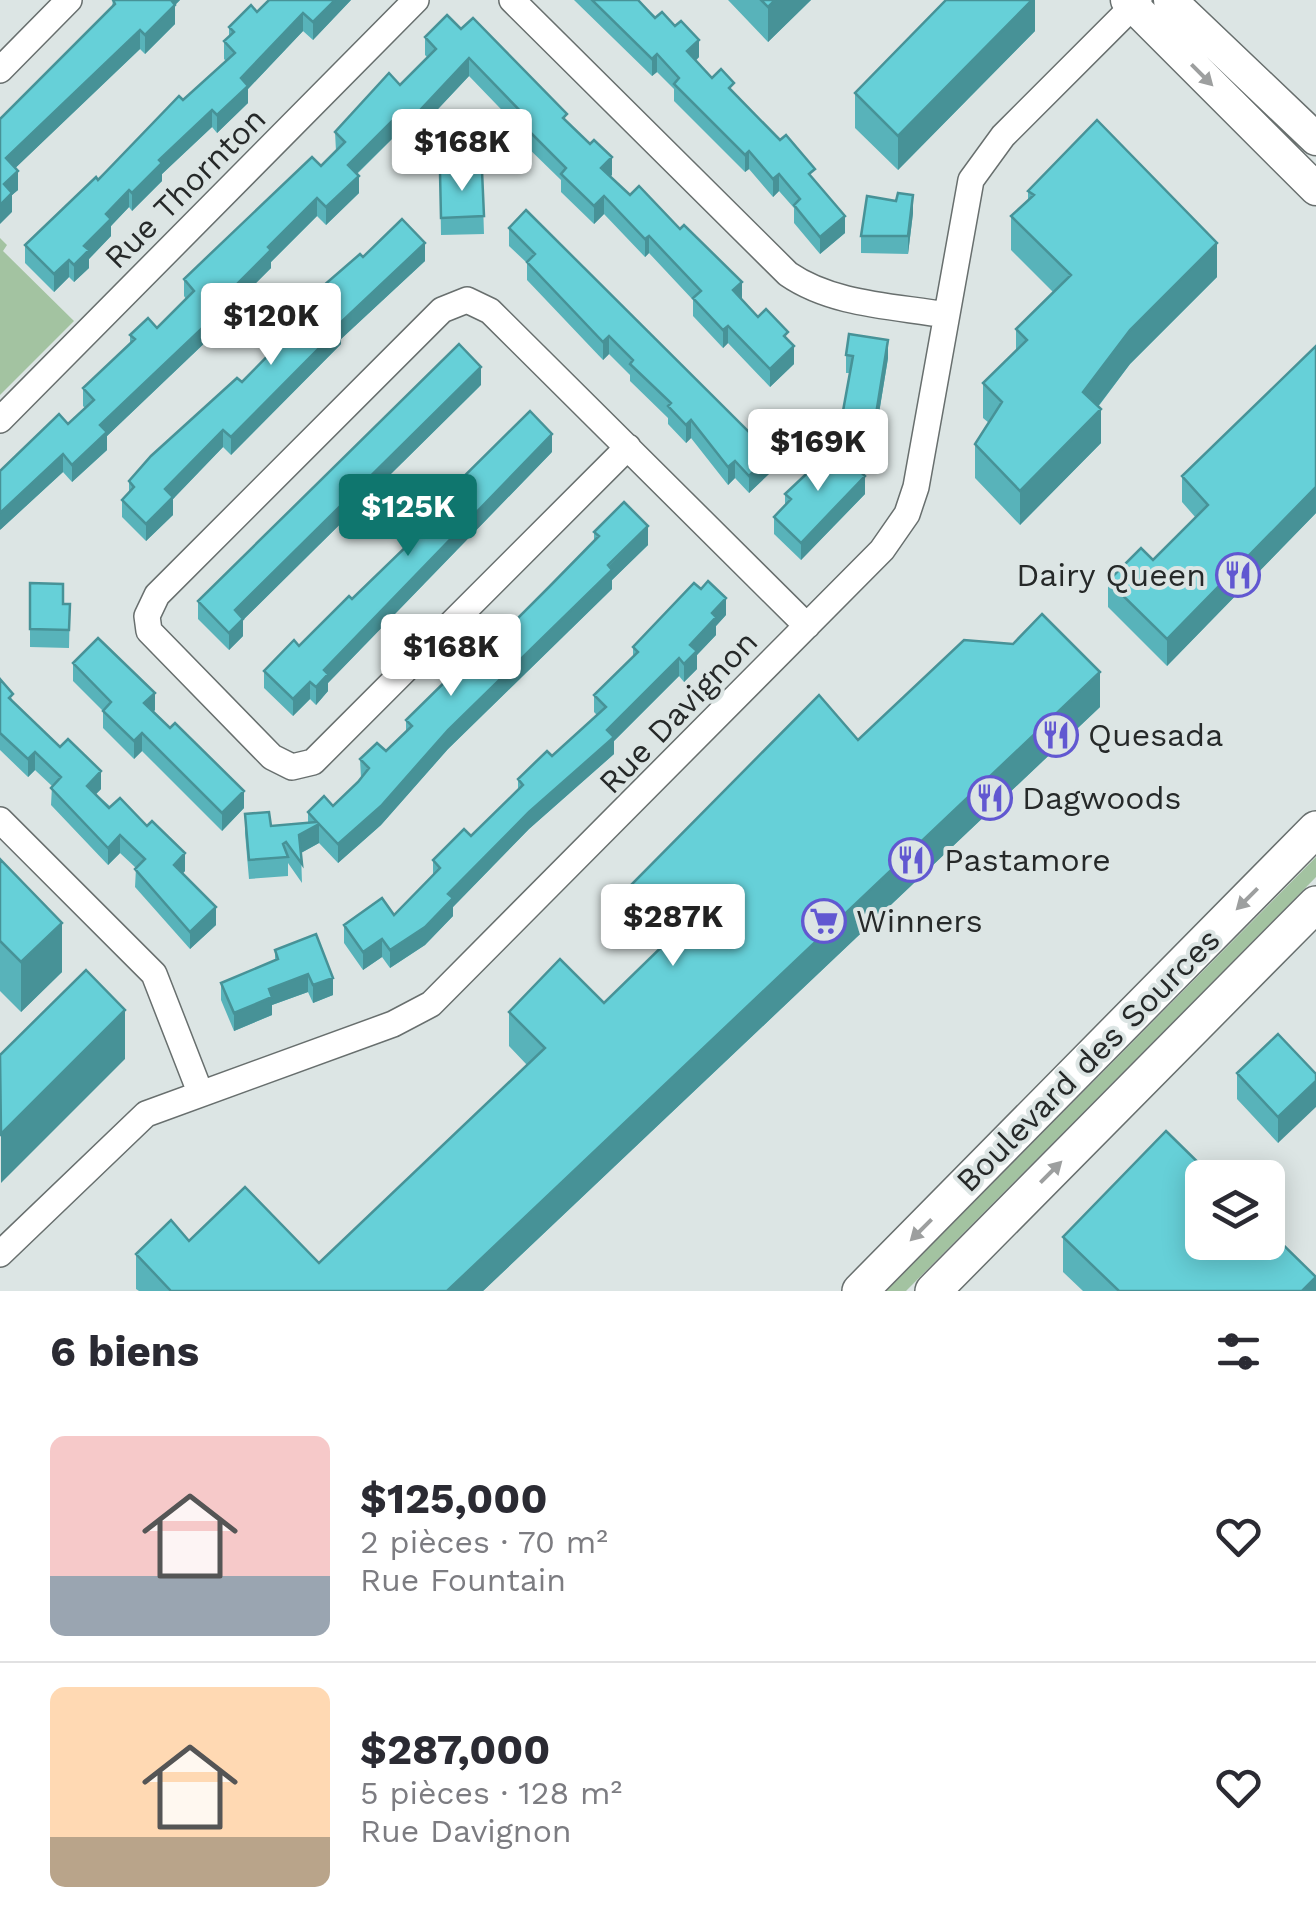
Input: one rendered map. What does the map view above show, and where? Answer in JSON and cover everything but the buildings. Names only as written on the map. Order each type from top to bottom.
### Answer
[{"type":"main road","name":"Boulevard des Sources","points":[[860,1291],[1316,829]]},
{"type":"main road","name":"Boulevard des Sources","points":[[933,1291],[1316,904]]},
{"type":"street","points":[[0,70],[69,0]]},
{"type":"street","name":"Rue Thornton","points":[[0,420],[416,0]]},
{"type":"street","points":[[512,0],[788,274],[813,289],[843,298],[946,314]]},
{"type":"street","points":[[1170,0],[1316,139]]},
{"type":"street","points":[[1133,2],[1316,189]]},
{"type":"street","name":"Rue Davignon","points":[[0,1254],[136,1121],[200,1092],[393,1024],[431,1004],[882,550],[907,514],[921,463],[962,210],[975,171],[1016,122],[1133,2]]},
{"type":"street","points":[[628,447],[313,762],[292,767],[272,757],[149,632],[147,616],[158,595],[450,304],[467,300],[482,305],[628,447],[808,626]]},
{"type":"street","points":[[0,820],[154,974],[172,1011],[200,1092]]},
{"type":"green space","points":[[0,238],[7,245],[3,251],[74,321],[0,395]]},
{"type":"green space","points":[[1316,857],[1316,877],[1277,917],[906,1291],[886,1291]]},
{"type":"place","name":"Dairy Queen","points":[[1238,575]]},
{"type":"place","name":"Quesada","points":[[1056,735]]},
{"type":"place","name":"Dagwoods","points":[[990,798]]},
{"type":"place","name":"Pastamore","points":[[911,860]]},
{"type":"place","name":"Winners","points":[[824,921]]}]
